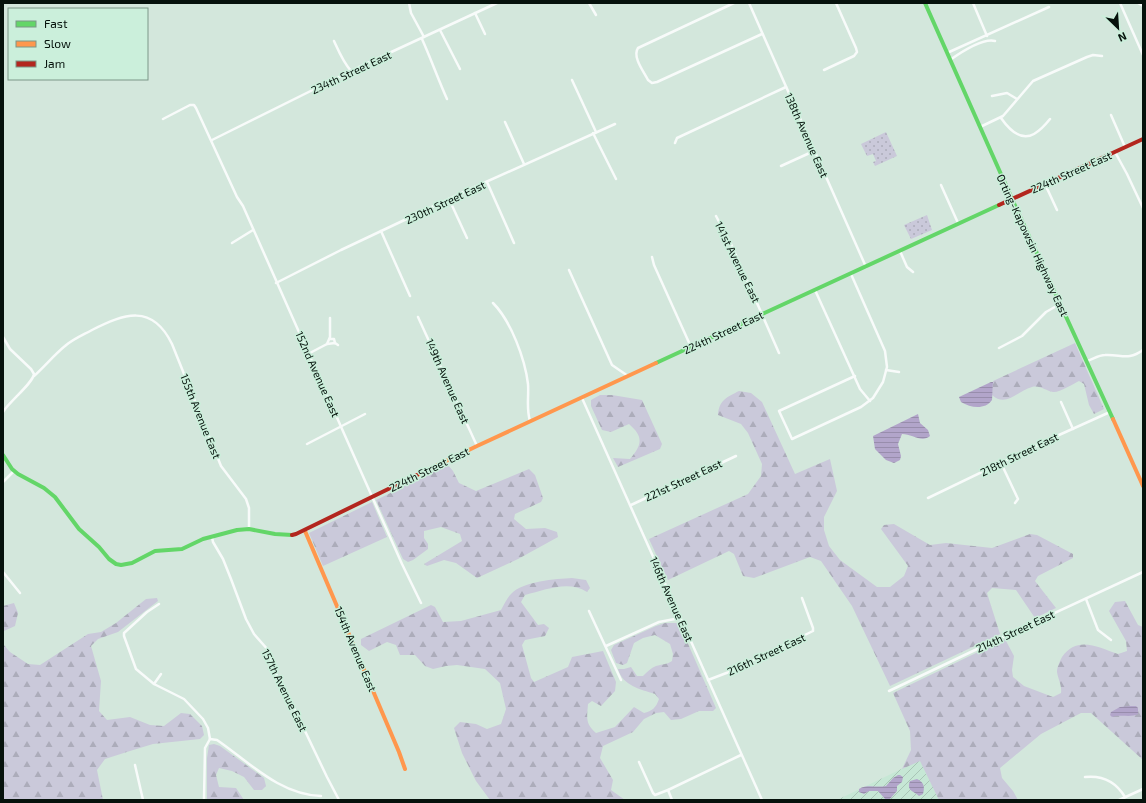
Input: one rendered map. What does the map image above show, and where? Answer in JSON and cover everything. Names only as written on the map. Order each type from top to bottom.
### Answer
[{"type":"street","points":[[409,3],[411,13],[434,64],[447,99]]},
{"type":"street","name":"234th Street East","points":[[212,140],[351,71],[497,3]]},
{"type":"street","points":[[589,3],[596,15]]},
{"type":"street","points":[[734,3],[638,48],[636,51],[636,56],[648,80],[652,83],[657,82],[762,34]]},
{"type":"street","name":"138th Avenue East","points":[[749,3],[866,267]]},
{"type":"street","points":[[824,70],[854,56],[856,52],[856,48],[836,3]]},
{"type":"street","name":"Orting-Kapowsin Highway East","points":[[925,3],[1012,199],[1143,486]]},
{"type":"street","points":[[973,3],[987,36]]},
{"type":"street","points":[[1120,3],[1143,55]]},
{"type":"street","points":[[1138,3],[1143,6]]},
{"type":"street","points":[[947,53],[1049,8]]},
{"type":"street","points":[[475,13],[484,34]]},
{"type":"street","points":[[440,30],[460,69]]},
{"type":"street","points":[[950,60],[964,51],[980,44],[990,40],[995,41]]},
{"type":"street","points":[[334,41],[339,49],[341,59],[351,71]]},
{"type":"street","points":[[980,127],[1001,118],[1033,81],[1087,56],[1102,56]]},
{"type":"street","points":[[572,80],[616,179]]},
{"type":"street","points":[[675,143],[677,138],[786,87]]},
{"type":"street","points":[[992,96],[1008,93],[1017,99]]},
{"type":"street","points":[[163,119],[187,106],[194,105],[212,140]]},
{"type":"street","points":[[1111,115],[1125,147]]},
{"type":"street","points":[[1001,118],[1011,131],[1029,136],[1037,132],[1050,118]]},
{"type":"street","points":[[505,122],[524,164]]},
{"type":"street","name":"230th Street East","points":[[276,283],[449,199],[594,132],[615,124]]},
{"type":"street","name":"224th Street East","points":[[249,529],[284,536],[305,531],[530,421],[1143,139]]},
{"type":"street","name":"152nd Avenue East","points":[[212,140],[421,603]]},
{"type":"street","points":[[781,166],[814,151]]},
{"type":"street","points":[[1115,152],[1128,174],[1143,208]]},
{"type":"street","points":[[487,182],[514,243]]},
{"type":"street","points":[[1045,184],[1058,210]]},
{"type":"street","points":[[941,185],[958,223]]},
{"type":"street","points":[[449,199],[467,238]]},
{"type":"street","name":"141st Avenue East","points":[[716,216],[731,244],[761,310],[761,315],[779,352]]},
{"type":"street","points":[[232,243],[253,230]]},
{"type":"street","points":[[381,231],[410,296]]},
{"type":"street","points":[[900,251],[907,267],[913,272]]},
{"type":"street","points":[[652,257],[654,266],[691,347]]},
{"type":"street","points":[[569,270],[612,365],[628,376]]},
{"type":"street","points":[[851,274],[886,356],[886,370],[880,388],[870,401],[861,407],[792,439],[779,411],[855,376]]},
{"type":"street","points":[[815,290],[863,393],[870,401]]},
{"type":"street","points":[[493,303],[504,316],[524,361],[528,389],[527,408],[530,421]]},
{"type":"street","points":[[999,348],[1022,336],[1046,312],[1060,304]]},
{"type":"street","name":"155th Avenue East","points":[[34,376],[62,348],[73,340],[118,318],[137,316],[153,321],[168,335],[222,466],[246,499],[250,508],[249,529]]},
{"type":"street","name":"149th Avenue East","points":[[418,317],[477,446]]},
{"type":"street","points":[[327,344],[330,338],[330,318]]},
{"type":"street","points":[[3,337],[10,350],[33,371],[34,376],[3,412]]},
{"type":"street","points":[[308,354],[327,344],[336,344],[334,339],[330,338]]},
{"type":"street","points":[[1087,361],[1098,356],[1130,356],[1143,350]]},
{"type":"street","points":[[886,370],[899,372]]},
{"type":"street","name":"146th Avenue East","points":[[582,397],[762,800]]},
{"type":"street","points":[[1061,402],[1073,429]]},
{"type":"street","name":"218th Street East","points":[[928,498],[1110,412]]},
{"type":"street","points":[[307,444],[365,414]]},
{"type":"street","points":[[3,455],[8,466],[13,472],[43,486],[50,492],[59,501],[77,528],[93,541],[111,562],[118,565],[123,566],[129,564],[154,551],[180,550],[212,537],[238,530],[249,529]]},
{"type":"street","name":"221st Street East","points":[[631,505],[736,456]]},
{"type":"street","points":[[1001,463],[1018,499],[1015,503]]},
{"type":"street","points":[[3,482],[13,472]]},
{"type":"street","name":"154th Avenue East","points":[[305,531],[405,769]]},
{"type":"street","name":"157th Avenue East","points":[[212,537],[227,569],[250,627],[269,651],[276,674],[294,708],[326,777],[339,800]]},
{"type":"street","points":[[3,572],[20,593]]},
{"type":"street","name":"214th Street East","points":[[888,691],[1143,572]]},
{"type":"street","name":"216th Street East","points":[[708,680],[813,631],[802,598]]},
{"type":"street","points":[[1086,599],[1098,630],[1111,640]]},
{"type":"street","points":[[159,604],[147,612],[124,634],[134,667],[154,684],[184,699],[203,720],[208,728],[210,739],[205,748],[204,800]]},
{"type":"street","points":[[589,611],[621,680]]},
{"type":"street","points":[[606,646],[659,622],[680,618]]},
{"type":"street","points":[[154,684],[161,674]]},
{"type":"street","points":[[210,739],[217,740],[270,779],[289,790],[311,796],[321,796]]},
{"type":"street","points":[[639,762],[654,794],[657,795],[741,755]]},
{"type":"street","points":[[135,765],[142,800]]},
{"type":"street","points":[[1085,777],[1099,777],[1110,781],[1117,786],[1125,797]]},
{"type":"street","points":[[1119,800],[1143,789]]},
{"type":"street","points":[[668,790],[672,800]]},
{"type":"shaded area","points":[[993,382],[992,400],[986,405],[982,407],[973,407],[961,402],[959,397]]},
{"type":"shaded area","points":[[918,414],[920,423],[928,430],[930,436],[924,439],[902,434],[898,444],[901,456],[900,460],[894,463],[886,460],[875,449],[873,436]]},
{"type":"shaded area","points":[[1136,706],[1138,708],[1138,714],[1132,716],[1112,717],[1110,715],[1111,712],[1120,707]]},
{"type":"shaded area","points":[[920,760],[939,800],[837,800]]},
{"type":"shaded area","points":[[898,775],[903,777],[902,782],[897,786],[897,791],[889,800],[886,800],[878,791],[869,791],[864,794],[859,792],[859,789],[865,787],[886,786]]},
{"type":"shaded area","points":[[917,779],[923,783],[924,787],[923,794],[919,796],[909,787],[910,781]]},
{"type":"green space","points":[[886,132],[897,156],[875,166],[873,162],[876,161],[873,154],[867,156],[861,144]]},
{"type":"green space","points":[[927,215],[932,230],[911,239],[904,225]]},
{"type":"green space","points":[[1075,343],[1104,409],[1094,414],[1089,405],[1084,384],[1079,381],[1056,392],[1040,387],[1032,387],[1012,397],[1002,400],[997,399],[992,395],[993,381]]},
{"type":"green space","points":[[739,391],[751,393],[762,402],[795,474],[830,459],[837,491],[824,517],[824,530],[829,546],[840,560],[877,587],[890,587],[904,576],[908,566],[881,529],[884,525],[894,524],[930,545],[946,543],[992,548],[1030,534],[1037,535],[1073,554],[1073,558],[1038,576],[1035,581],[1056,608],[1035,618],[1016,590],[992,588],[987,593],[1000,634],[890,686],[852,606],[821,561],[810,557],[754,578],[743,576],[734,554],[729,551],[668,580],[649,539],[748,494],[761,476],[762,464],[748,433],[741,424],[718,415],[722,402],[727,397]]},
{"type":"green space","points":[[600,395],[612,395],[642,400],[662,444],[660,449],[618,467],[613,458],[630,459],[639,445],[639,437],[629,424],[611,432],[602,430],[591,406],[591,400]]},
{"type":"green space","points":[[448,465],[459,483],[476,491],[529,469],[535,475],[543,498],[541,502],[515,514],[514,519],[526,529],[545,528],[557,532],[558,537],[518,559],[477,578],[456,563],[444,560],[427,566],[424,564],[462,541],[460,534],[441,527],[424,531],[424,538],[428,544],[428,549],[408,562],[403,559],[376,500]]},
{"type":"green space","points":[[372,502],[387,537],[323,566],[309,533]]},
{"type":"green space","points":[[572,578],[586,580],[590,588],[587,592],[580,588],[565,586],[557,587],[525,595],[521,602],[538,625],[544,624],[549,628],[545,636],[525,640],[522,645],[531,678],[534,682],[568,667],[572,657],[603,651],[616,682],[615,691],[601,706],[592,701],[588,704],[588,723],[596,733],[615,727],[634,707],[644,713],[655,707],[659,699],[655,694],[628,683],[620,675],[618,669],[631,667],[637,676],[643,676],[654,667],[672,661],[673,654],[670,644],[655,635],[643,638],[634,643],[627,663],[623,665],[616,663],[611,650],[614,645],[656,626],[665,623],[679,623],[716,708],[713,711],[699,711],[681,719],[671,720],[664,712],[656,713],[644,719],[633,732],[603,746],[600,758],[613,780],[611,790],[625,800],[490,800],[476,781],[462,753],[454,728],[460,722],[476,724],[487,729],[501,724],[506,709],[500,683],[485,669],[457,665],[433,669],[425,666],[415,655],[400,655],[396,645],[387,642],[369,651],[361,645],[361,639],[431,605],[435,607],[443,622],[461,621],[501,610],[511,594],[523,586],[531,583]]},
{"type":"green space","points":[[157,598],[158,601],[118,632],[98,639],[91,646],[101,681],[99,711],[107,720],[130,717],[150,725],[164,726],[181,713],[190,714],[202,726],[204,735],[200,739],[153,744],[105,759],[97,770],[103,800],[3,800],[3,644],[10,652],[28,664],[40,665],[88,634],[101,632],[116,623],[146,599]]},
{"type":"green space","points":[[1125,601],[1138,625],[1143,627],[1143,760],[1091,713],[1081,713],[1041,734],[1000,768],[1002,778],[1013,791],[1018,800],[939,800],[920,761],[902,769],[911,750],[910,731],[893,693],[1005,639],[1014,656],[1012,670],[1013,677],[1024,686],[1053,697],[1061,693],[1057,672],[1062,657],[1074,646],[1095,646],[1118,654],[1127,651],[1126,641],[1109,611],[1115,602]]},
{"type":"green space","points":[[14,603],[18,613],[15,626],[4,631],[3,636],[3,606]]},
{"type":"green space","points":[[214,744],[220,746],[264,778],[266,786],[262,790],[254,790],[244,777],[232,771],[219,768],[216,775],[219,787],[236,788],[244,800],[207,800],[207,758],[209,745]]},
{"type":"traffic: fast","points":[[925,3],[1012,199],[1113,419]]},
{"type":"traffic: fast","points":[[656,363],[999,205]]},
{"type":"traffic: fast","points":[[3,455],[12,469],[18,474],[44,488],[55,497],[79,529],[116,564],[121,565],[132,563],[155,551],[182,549],[203,539],[237,530],[249,529],[275,534],[292,535]]},
{"type":"traffic: slow","points":[[417,475],[656,363]]},
{"type":"traffic: slow","points":[[1113,419],[1143,486]]},
{"type":"traffic: slow","points":[[305,531],[405,769]]},
{"type":"traffic: jam","points":[[999,205],[1143,139]]},
{"type":"traffic: jam","points":[[292,535],[417,475]]}]
